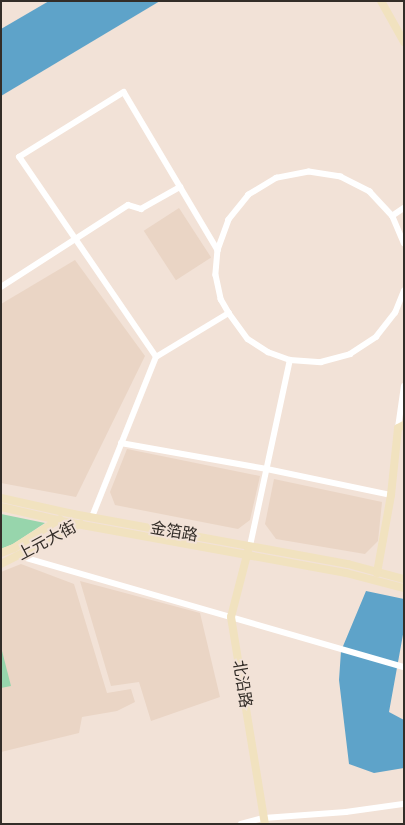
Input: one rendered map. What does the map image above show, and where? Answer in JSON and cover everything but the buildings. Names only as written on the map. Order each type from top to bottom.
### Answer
[{"type":"main road","points":[[381,1],[404,42]]},
{"type":"main road","points":[[401,427],[377,573],[404,579]]},
{"type":"main road","name":"金箔路","points":[[1,498],[73,514],[348,564],[377,573]]},
{"type":"main road","name":"金箔路","points":[[1,507],[58,520],[346,573],[404,588]]},
{"type":"main road","name":"上元大街","points":[[1,553],[14,548],[58,520],[73,514]]},
{"type":"main road","name":"上元大街","points":[[1,564],[92,517]]},
{"type":"main road","name":"北沿路","points":[[250,546],[231,616],[265,821]]},
{"type":"street","points":[[156,358],[19,157],[124,92],[218,250]]},
{"type":"street","points":[[404,244],[392,216],[370,192],[341,177],[309,172],[277,178],[250,195],[229,220],[218,250],[216,275],[221,299],[248,339],[268,352],[290,360],[321,362],[350,354],[376,337],[395,313],[404,292]]},
{"type":"street","points":[[1,287],[128,204],[141,208],[180,187]]},
{"type":"street","points":[[392,216],[404,208]]},
{"type":"street","points":[[92,517],[156,358],[229,313]]},
{"type":"street","points":[[250,546],[290,360]]},
{"type":"street","points":[[401,427],[404,386]]},
{"type":"street","points":[[121,443],[267,469],[390,495]]},
{"type":"street","points":[[19,556],[402,667]]},
{"type":"street","points":[[241,824],[404,804]]},
{"type":"shaded area","points":[[179,208],[211,257],[176,280],[144,231]]},
{"type":"shaded area","points":[[75,260],[145,356],[76,497],[1,483],[1,304]]},
{"type":"shaded area","points":[[127,449],[260,476],[250,520],[238,529],[115,505],[110,492]]},
{"type":"shaded area","points":[[274,479],[382,502],[378,541],[365,554],[276,539],[265,524]]},
{"type":"shaded area","points":[[21,564],[74,584],[107,693],[131,689],[135,702],[117,711],[82,717],[79,733],[1,752],[1,572]]},
{"type":"shaded area","points":[[80,581],[200,613],[220,697],[151,721],[139,682],[111,686]]},
{"type":"green space","points":[[1,514],[45,523],[13,544],[1,549]]},
{"type":"green space","points":[[1,647],[11,686],[1,688]]},
{"type":"water","points":[[49,1],[160,1],[1,96],[1,29]]},
{"type":"water","points":[[366,591],[404,599],[404,629],[389,712],[404,720],[404,768],[374,773],[349,764],[339,680],[341,651]]}]
